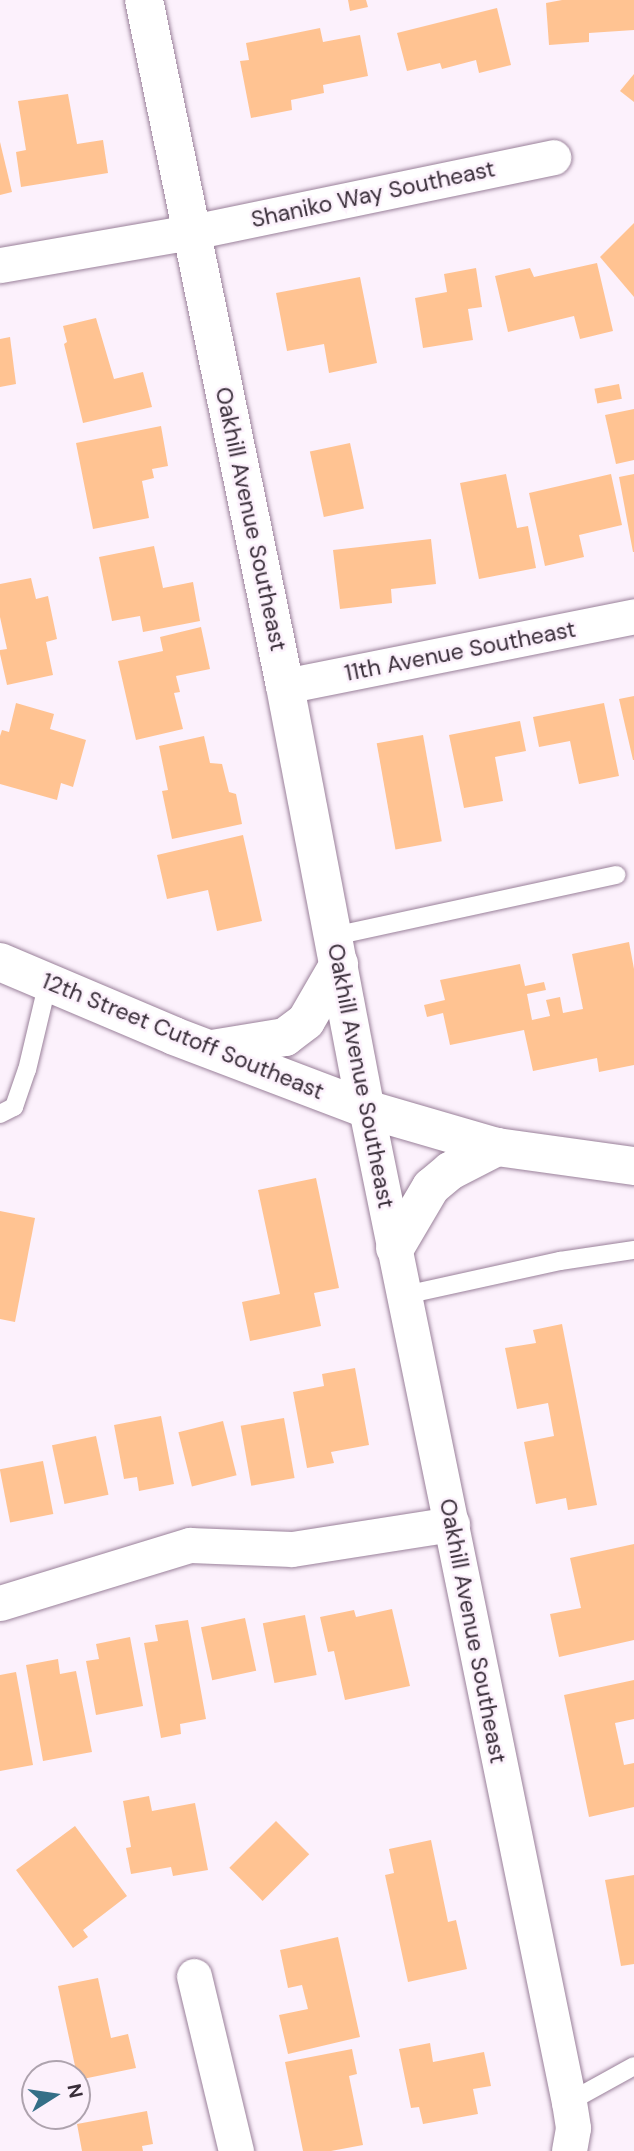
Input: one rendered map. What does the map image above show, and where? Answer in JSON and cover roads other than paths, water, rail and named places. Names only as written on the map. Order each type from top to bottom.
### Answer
[{"type":"street","name":"Oakhill Avenue Southeast","points":[[145,0],[285,686],[366,1109],[569,2102],[573,2128],[569,2151]]},
{"type":"street","name":"Shaniko Way Southeast","points":[[0,265],[192,232],[553,157]]},
{"type":"street","name":"11th Avenue Southeast","points":[[285,686],[634,617]]},
{"type":"street","points":[[210,1049],[285,1037],[306,1021],[337,950]]},
{"type":"street","name":"12th Street Cutoff Southeast","points":[[0,962],[210,1049],[366,1109],[497,1147],[634,1166]]},
{"type":"street","points":[[395,1248],[431,1187],[450,1171],[497,1147]]},
{"type":"street","points":[[0,1603],[190,1545],[292,1549],[452,1524]]},
{"type":"street","points":[[194,1976],[236,2151]]},
{"type":"lane","points":[[337,950],[616,875]]},
{"type":"lane","points":[[0,1114],[14,1107],[19,1094],[48,982]]},
{"type":"lane","points":[[405,1295],[560,1261],[634,1250]]},
{"type":"lane","points":[[569,2102],[634,2066]]}]
